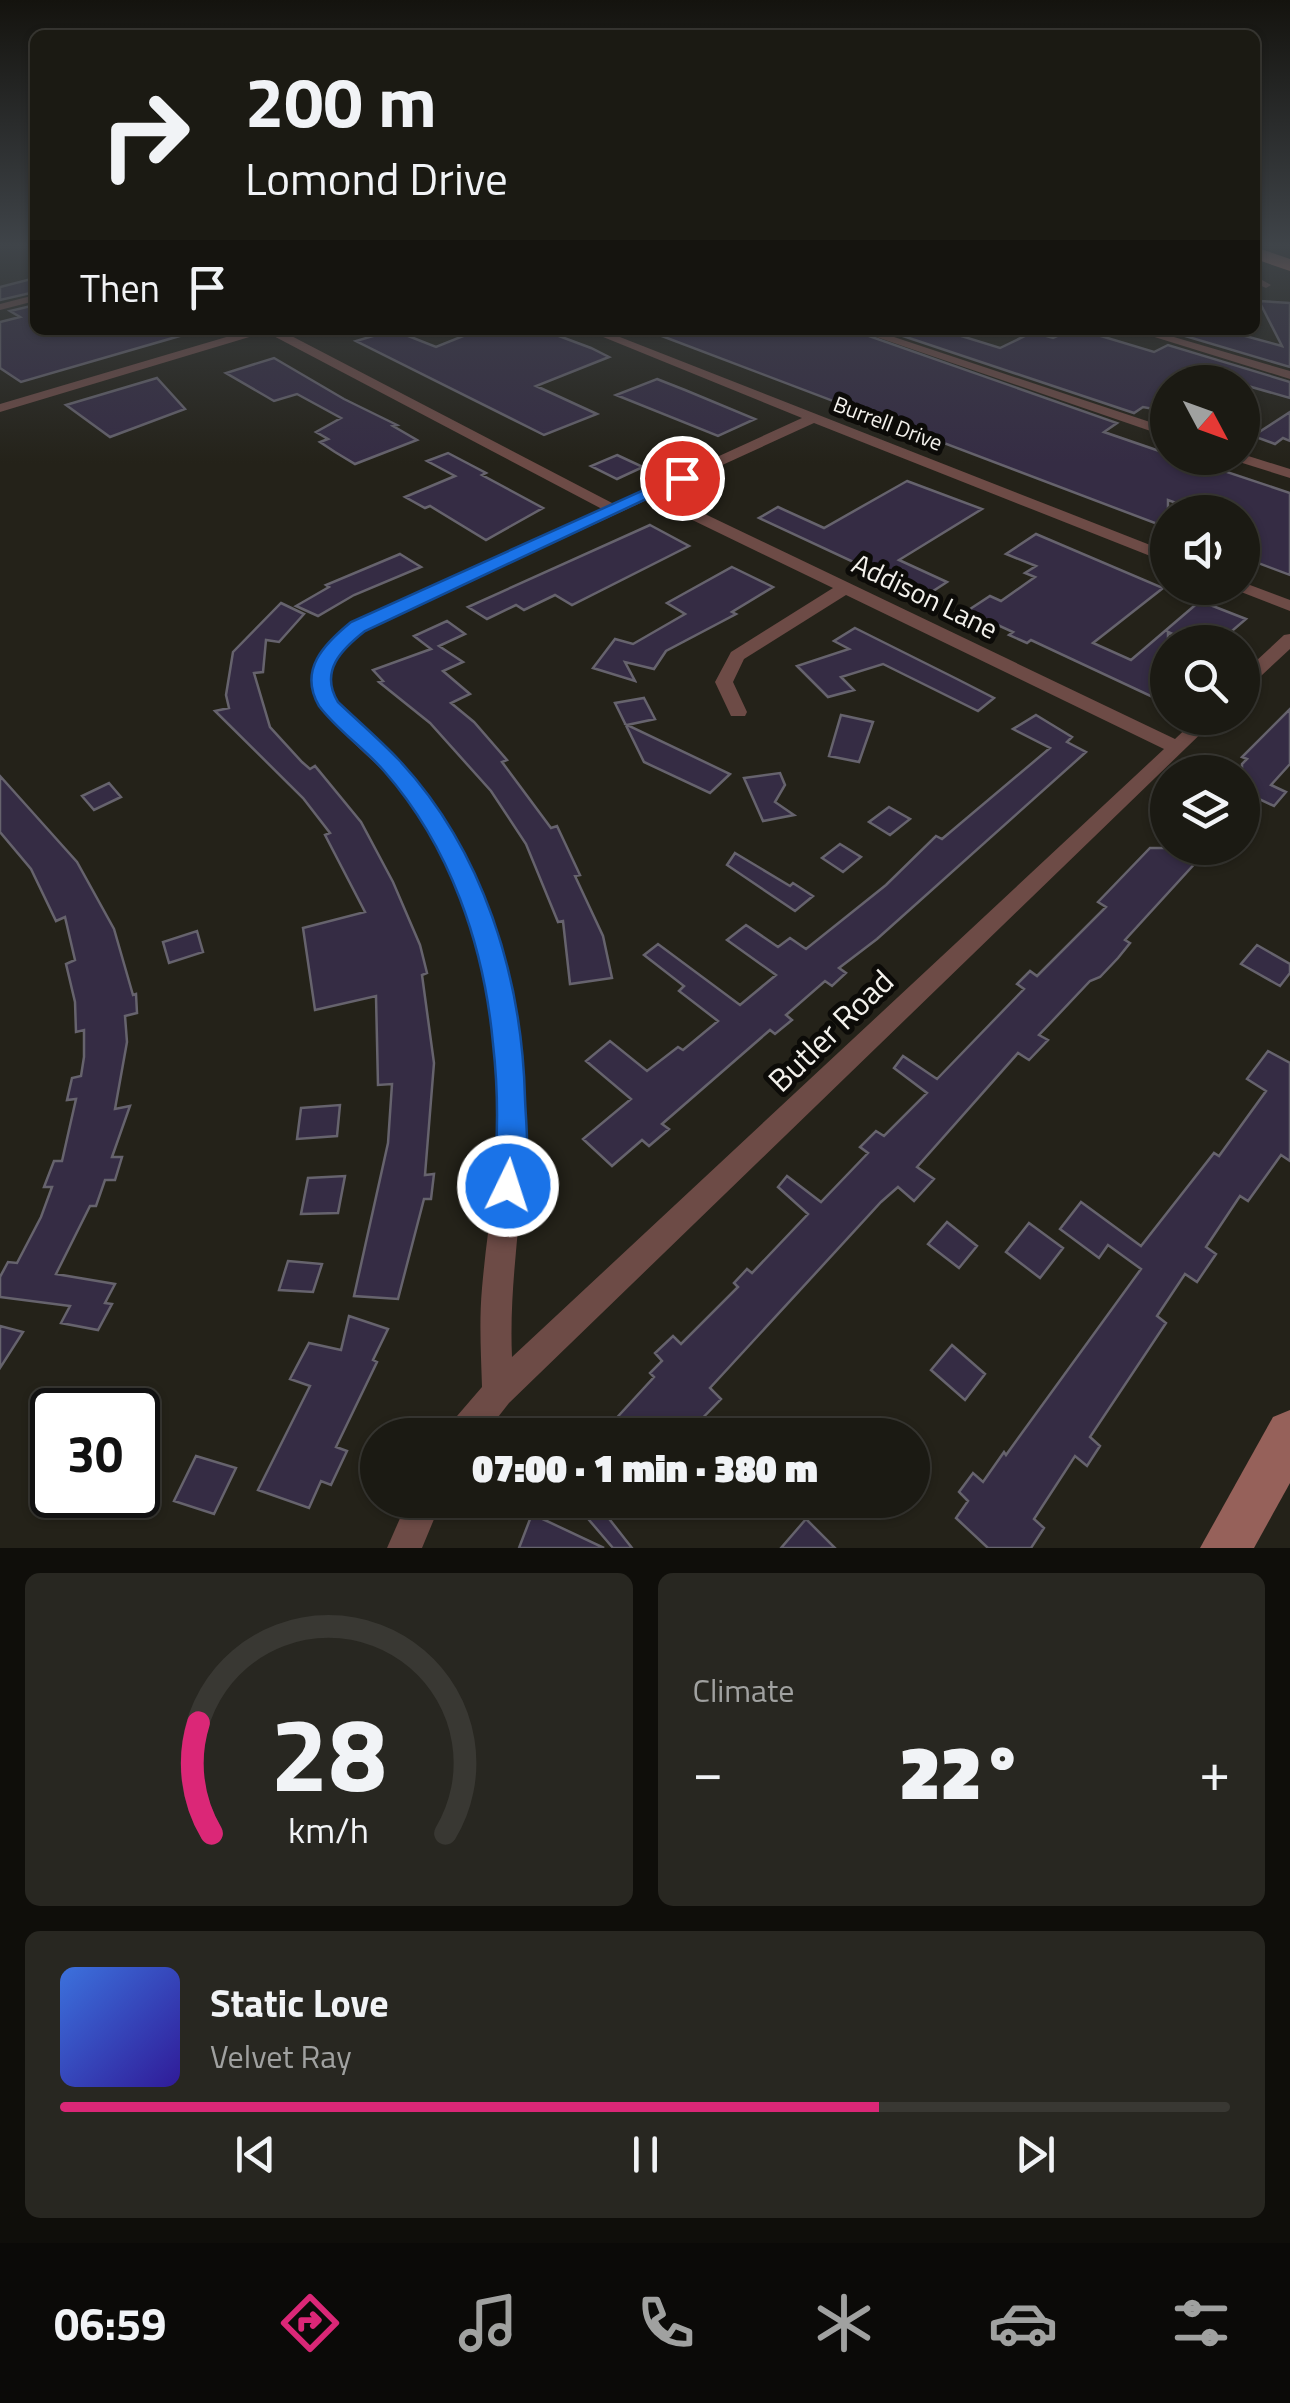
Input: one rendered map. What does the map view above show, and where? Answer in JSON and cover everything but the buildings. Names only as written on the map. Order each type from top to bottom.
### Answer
[{"type":"main road","points":[[1226,1548],[1290,1434]]},
{"type":"street","points":[[0,408],[245,335]]},
{"type":"street","points":[[280,335],[613,509]]},
{"type":"street","name":"Burrell Drive","points":[[605,335],[1150,551]]},
{"type":"street","points":[[877,335],[1150,427]]},
{"type":"street","points":[[1155,335],[1290,375]]},
{"type":"street","points":[[498,1392],[497,1286],[511,1152],[510,1066],[496,968],[454,856],[422,804],[391,764],[329,706],[319,678],[326,656],[358,626],[813,418]]},
{"type":"street","points":[[1260,464],[1290,474]]},
{"type":"street","name":"Addison Lane","points":[[650,494],[1176,747]]},
{"type":"street","points":[[738,712],[724,682],[738,656],[845,588]]},
{"type":"street","points":[[1260,595],[1290,606]]},
{"type":"street","points":[[1260,667],[1290,639]]},
{"type":"street","name":"Butler Road","points":[[477,1418],[498,1392],[1189,735]]},
{"type":"street","points":[[404,1548],[417,1518]]},
{"type":"route","points":[[508,1186],[510,1066],[505,1015],[484,928],[454,856],[422,804],[391,764],[322,695],[321,667],[334,646],[358,626],[682,478]]}]
